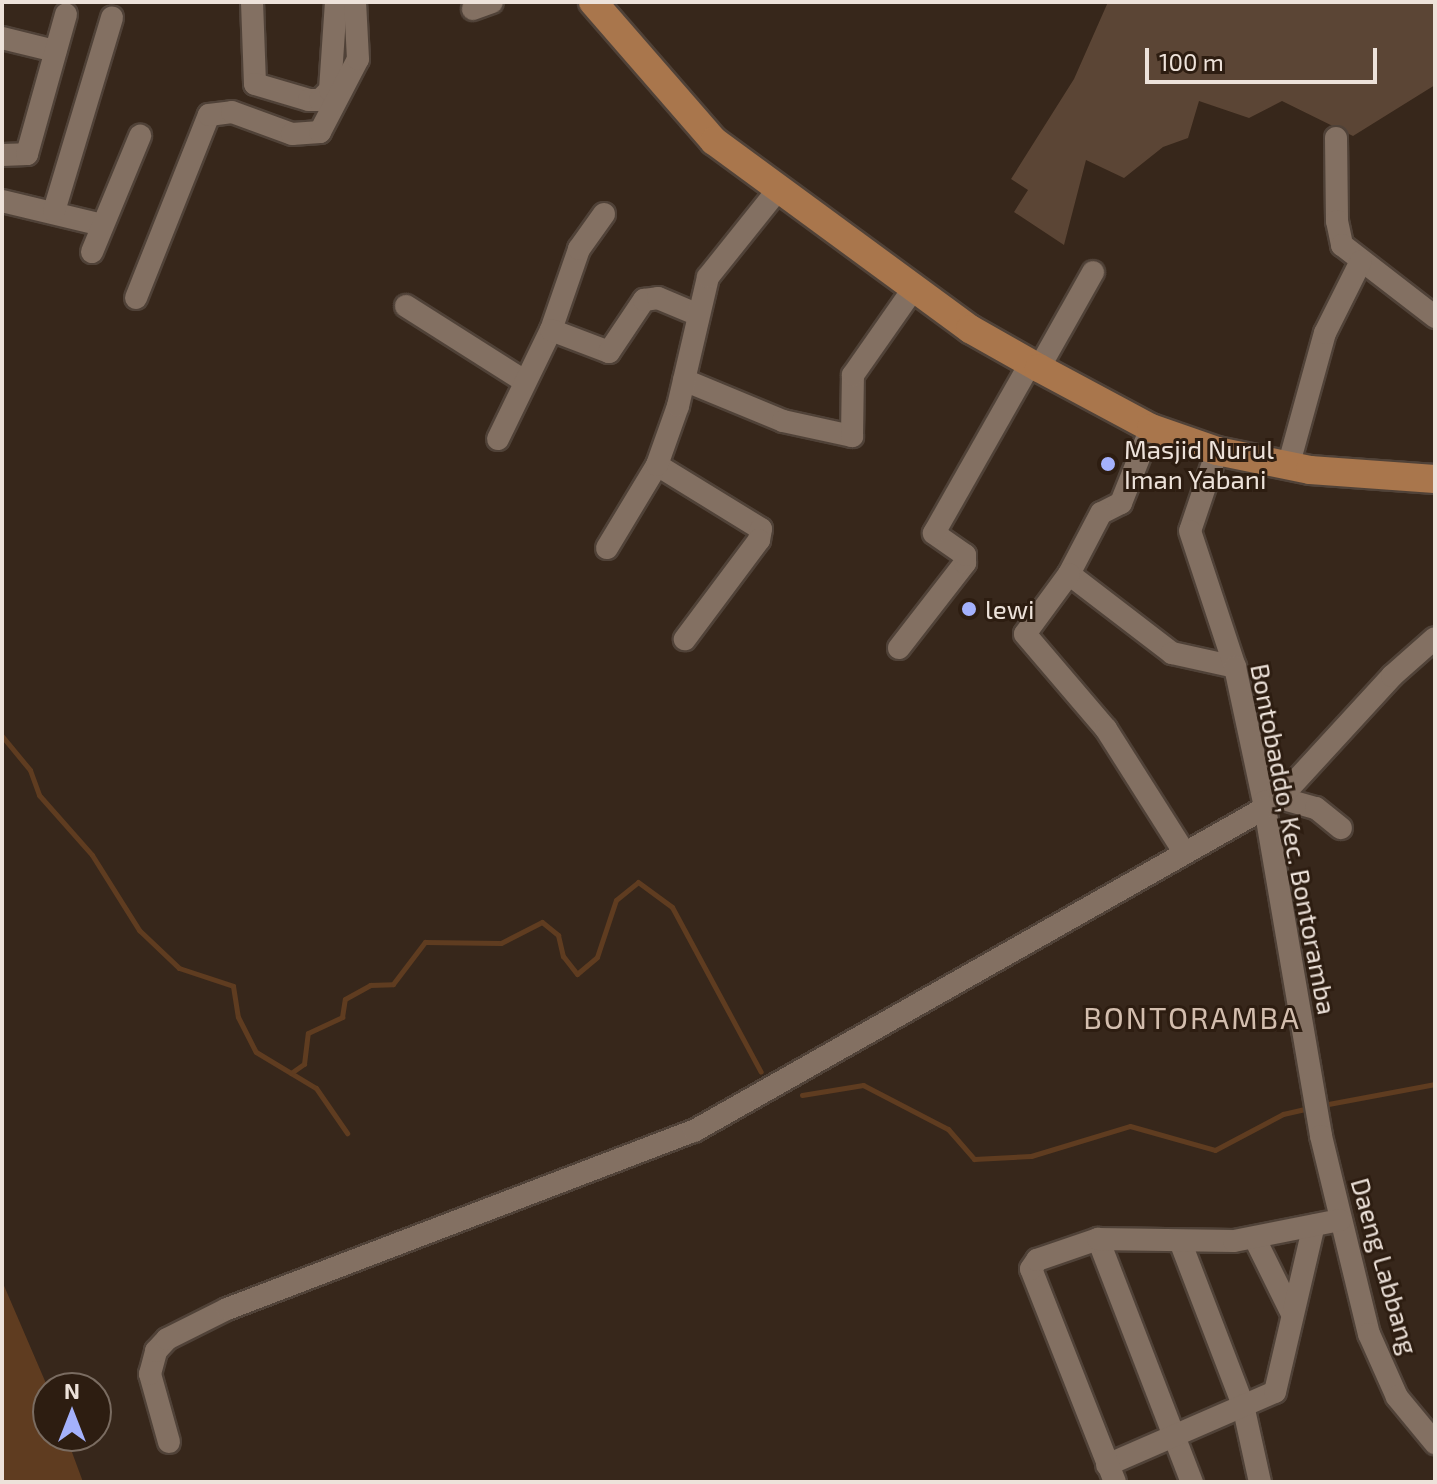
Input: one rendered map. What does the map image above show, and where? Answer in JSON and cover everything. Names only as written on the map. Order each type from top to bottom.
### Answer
[{"type":"main road","points":[[593,2],[714,141],[777,191],[970,329],[1151,428],[1217,451],[1288,467],[1386,479],[1435,479]]},
{"type":"street","points":[[252,2],[255,84],[309,100],[320,100],[330,90],[336,2]]},
{"type":"street","points":[[136,298],[209,115],[232,112],[292,134],[320,132],[358,59],[355,2]]},
{"type":"street","points":[[2,155],[27,154],[66,14]]},
{"type":"street","points":[[54,211],[112,18]]},
{"type":"street","points":[[2,38],[55,51]]},
{"type":"street","points":[[92,252],[140,136]]},
{"type":"street","points":[[1336,138],[1339,237],[1361,261],[1435,317]]},
{"type":"street","points":[[607,548],[657,465],[684,380],[696,314],[720,256],[777,191]]},
{"type":"street","points":[[2,201],[54,211],[102,225]]},
{"type":"street","points":[[498,439],[551,330],[579,249],[604,214]]},
{"type":"street","points":[[1288,467],[1325,333],[1361,261]]},
{"type":"street","points":[[899,648],[965,563],[965,555],[934,533],[1093,272]]},
{"type":"street","points":[[684,380],[783,421],[852,436],[853,375],[914,288]]},
{"type":"street","points":[[551,330],[609,352],[644,300],[658,298],[696,314]]},
{"type":"street","points":[[406,306],[524,381]]},
{"type":"street","points":[[1151,428],[1121,503],[1101,513],[1069,574],[1025,634],[1106,729],[1184,852]]},
{"type":"street","name":"Bontobaddo, Kec. Bontoramba","points":[[1217,451],[1190,531],[1223,666],[1270,802],[1321,1136]]},
{"type":"street","points":[[657,465],[761,529],[759,540],[685,639]]},
{"type":"street","points":[[1069,574],[1172,653],[1223,666]]},
{"type":"street","points":[[169,1442],[150,1374],[151,1360],[167,1339],[227,1309],[694,1131],[1270,802],[1435,638]]},
{"type":"street","points":[[1270,802],[1316,808],[1341,828]]},
{"type":"street","name":"Daeng Labbang","points":[[1321,1136],[1360,1302],[1384,1369],[1397,1397],[1435,1443]]},
{"type":"street","points":[[1314,1225],[1291,1312],[1280,1383],[1275,1392],[1172,1437],[1111,1473],[1031,1269],[1052,1251],[1098,1239],[1255,1239],[1314,1225],[1340,1220]]},
{"type":"street","points":[[1098,1239],[1172,1437],[1192,1482]]},
{"type":"street","points":[[1255,1239],[1291,1312]]},
{"type":"street","points":[[1180,1241],[1243,1405],[1260,1482]]},
{"type":"shaded area","points":[[1108,2],[1435,2],[1435,85],[1353,136],[1282,101],[1249,118],[1199,101],[1188,138],[1163,147],[1124,178],[1086,160],[1064,245],[1014,212],[1028,190],[1011,179],[1074,79]]},
{"type":"shaded area","points":[[2,1281],[41,1372],[32,1372],[32,1452],[72,1452],[83,1482],[2,1482]]},
{"type":"waterway","points":[[2,736],[30,770],[39,795],[92,855],[139,930],[179,968],[233,986],[238,1017],[256,1052],[316,1088],[347,1133]]},
{"type":"waterway","points":[[291,1073],[304,1064],[308,1033],[342,1017],[345,999],[370,985],[393,984],[425,942],[501,943],[542,922],[558,935],[563,956],[577,974],[597,957],[616,900],[638,882],[672,907],[761,1072]]},
{"type":"waterway","points":[[1323,1105],[1435,1084]]},
{"type":"waterway","points":[[802,1095],[863,1085],[948,1129],[974,1159],[1031,1156],[1130,1126],[1215,1150],[1283,1114],[1310,1108]]},
{"type":"place","name":"Masjid Nurul Iman Yabani","points":[[1108,464]]},
{"type":"place","name":"lewi","points":[[969,609]]},
{"type":"district","name":"BONTORAMBA","points":[[1192,1017]]}]
